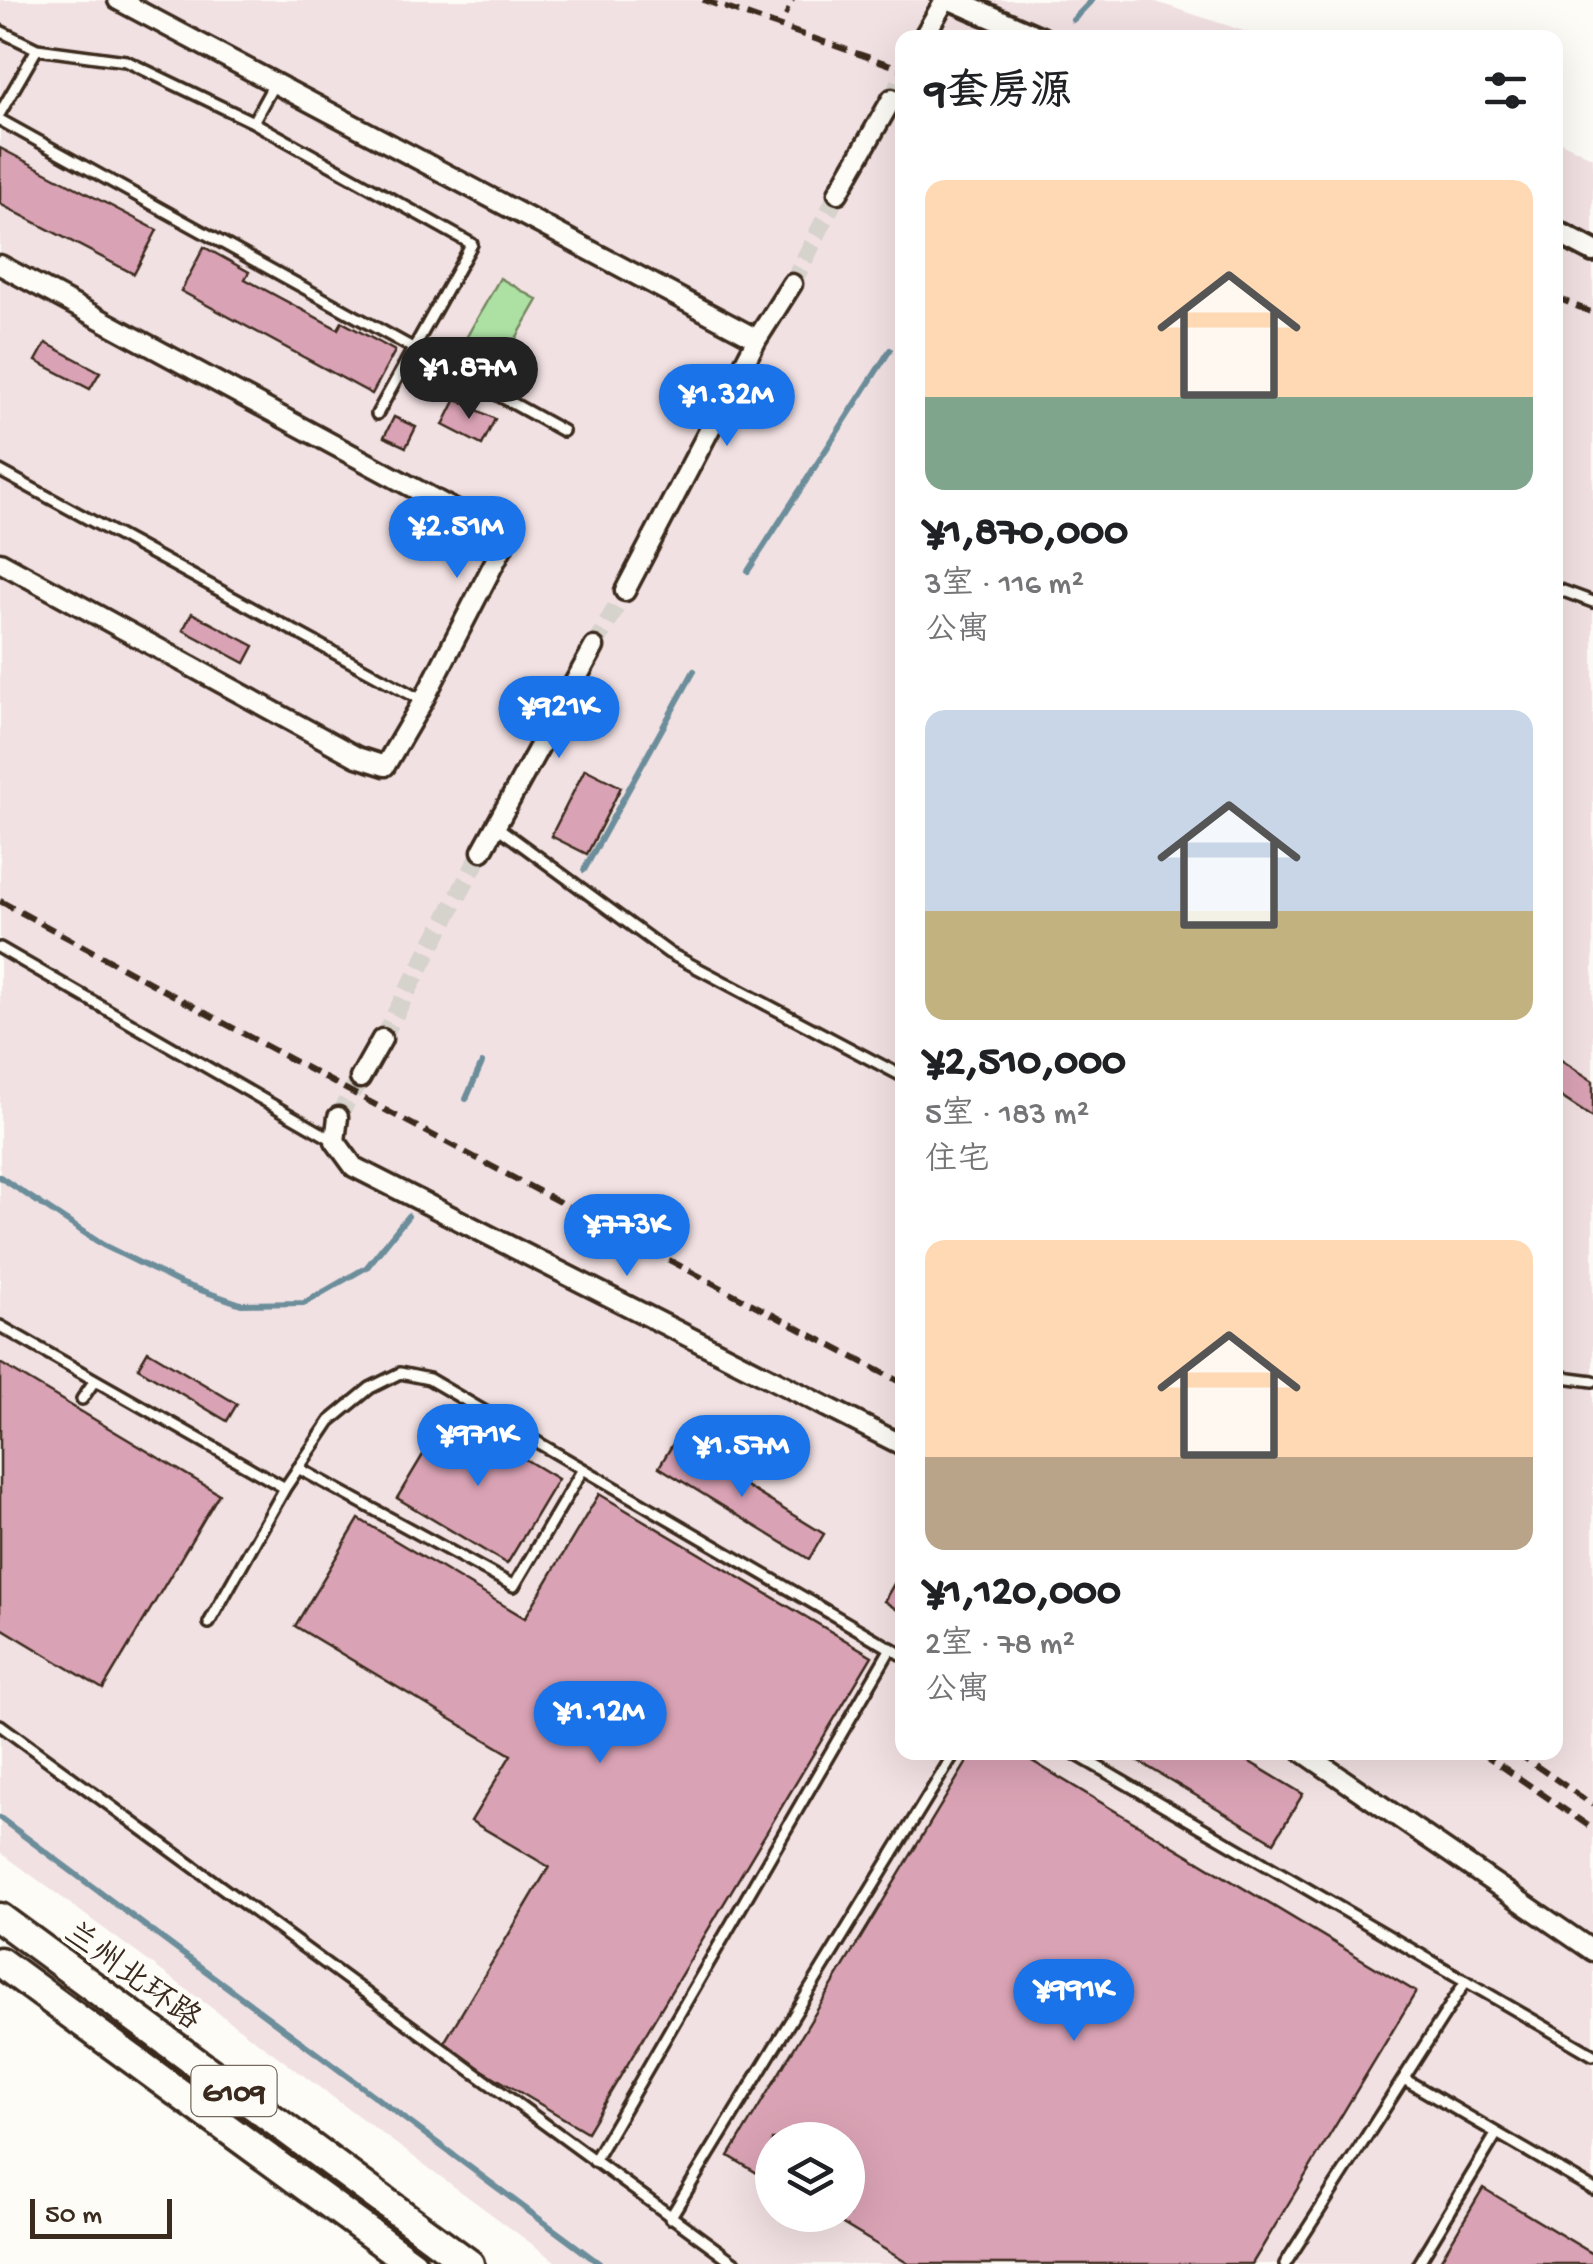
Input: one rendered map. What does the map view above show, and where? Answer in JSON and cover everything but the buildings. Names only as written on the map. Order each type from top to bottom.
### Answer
[{"type":"highway","name":"兰州北环路","points":[[0,1918],[469,2264]]},
{"type":"highway","name":"G109","points":[[0,1962],[412,2264]]},
{"type":"street","points":[[118,0],[758,339]]},
{"type":"street","points":[[927,30],[944,0]]},
{"type":"street","points":[[953,0],[1022,30]]},
{"type":"street","points":[[838,193],[892,99]]},
{"type":"street","points":[[1563,235],[1593,251]]},
{"type":"street","points":[[0,265],[499,534],[503,546],[424,701],[385,766],[358,757],[0,562]]},
{"type":"street","points":[[625,592],[758,339],[792,284]]},
{"type":"street","points":[[482,851],[594,648]]},
{"type":"street","points":[[360,1078],[382,1039]]},
{"type":"street","points":[[338,1117],[335,1141],[354,1167],[895,1441]]},
{"type":"street","points":[[1315,1760],[1593,1951]]},
{"type":"lane","points":[[0,30],[37,49],[126,61],[253,122],[472,244],[377,414]]},
{"type":"lane","points":[[37,49],[0,117],[563,431]]},
{"type":"lane","points":[[253,122],[274,84]]},
{"type":"lane","points":[[0,471],[424,701]]},
{"type":"lane","points":[[1563,591],[1593,602]]},
{"type":"lane","points":[[496,826],[669,953],[895,1072]]},
{"type":"lane","points":[[0,948],[335,1141]]},
{"type":"lane","points":[[0,1326],[285,1488]]},
{"type":"lane","points":[[209,1623],[285,1488],[330,1421],[370,1388],[400,1373],[429,1379],[895,1651]]},
{"type":"lane","points":[[1563,1377],[1593,1380]]},
{"type":"lane","points":[[82,1399],[95,1380]]},
{"type":"lane","points":[[298,1468],[514,1586],[582,1469]]},
{"type":"lane","points":[[594,2162],[890,1648]]},
{"type":"lane","points":[[0,1725],[736,2264]]},
{"type":"lane","points":[[670,2218],[950,1760]]},
{"type":"lane","points":[[1086,1760],[1593,2056]]},
{"type":"lane","points":[[1284,2264],[1466,1981]]},
{"type":"lane","points":[[1404,2078],[1593,2190]]},
{"type":"lane","points":[[1418,2264],[1497,2133]]},
{"type":"path","points":[[785,16],[793,0]]},
{"type":"shaded area","points":[[0,0],[1150,0],[1241,30],[895,30],[895,1760],[1563,1760],[1563,143],[1593,158],[1593,2264],[559,2264],[0,1852]]},
{"type":"green space","points":[[500,278],[538,300],[499,368],[461,347]]},
{"type":"waterway","points":[[1073,20],[1092,0]]},
{"type":"waterway","points":[[748,571],[890,350]]},
{"type":"waterway","points":[[584,870],[694,671]]},
{"type":"waterway","points":[[466,1099],[482,1063]]},
{"type":"waterway","points":[[0,1177],[103,1245],[180,1283],[241,1304],[304,1303],[367,1267],[408,1216]]},
{"type":"waterway","points":[[0,1818],[600,2264]]},
{"type":"tunnel","points":[[892,99],[895,93]]},
{"type":"tunnel","points":[[792,284],[838,193]]},
{"type":"tunnel","points":[[594,647],[625,591]]},
{"type":"tunnel","points":[[382,1039],[482,851]]},
{"type":"tunnel","points":[[338,1117],[360,1078]]},
{"type":"railway","points":[[703,0],[895,67]]},
{"type":"railway","points":[[1563,300],[1593,313]]},
{"type":"railway","points":[[0,901],[336,1084],[895,1379]]},
{"type":"railway","points":[[1493,1760],[1593,1829]]},
{"type":"railway","points":[[1528,1760],[1593,1805]]}]
